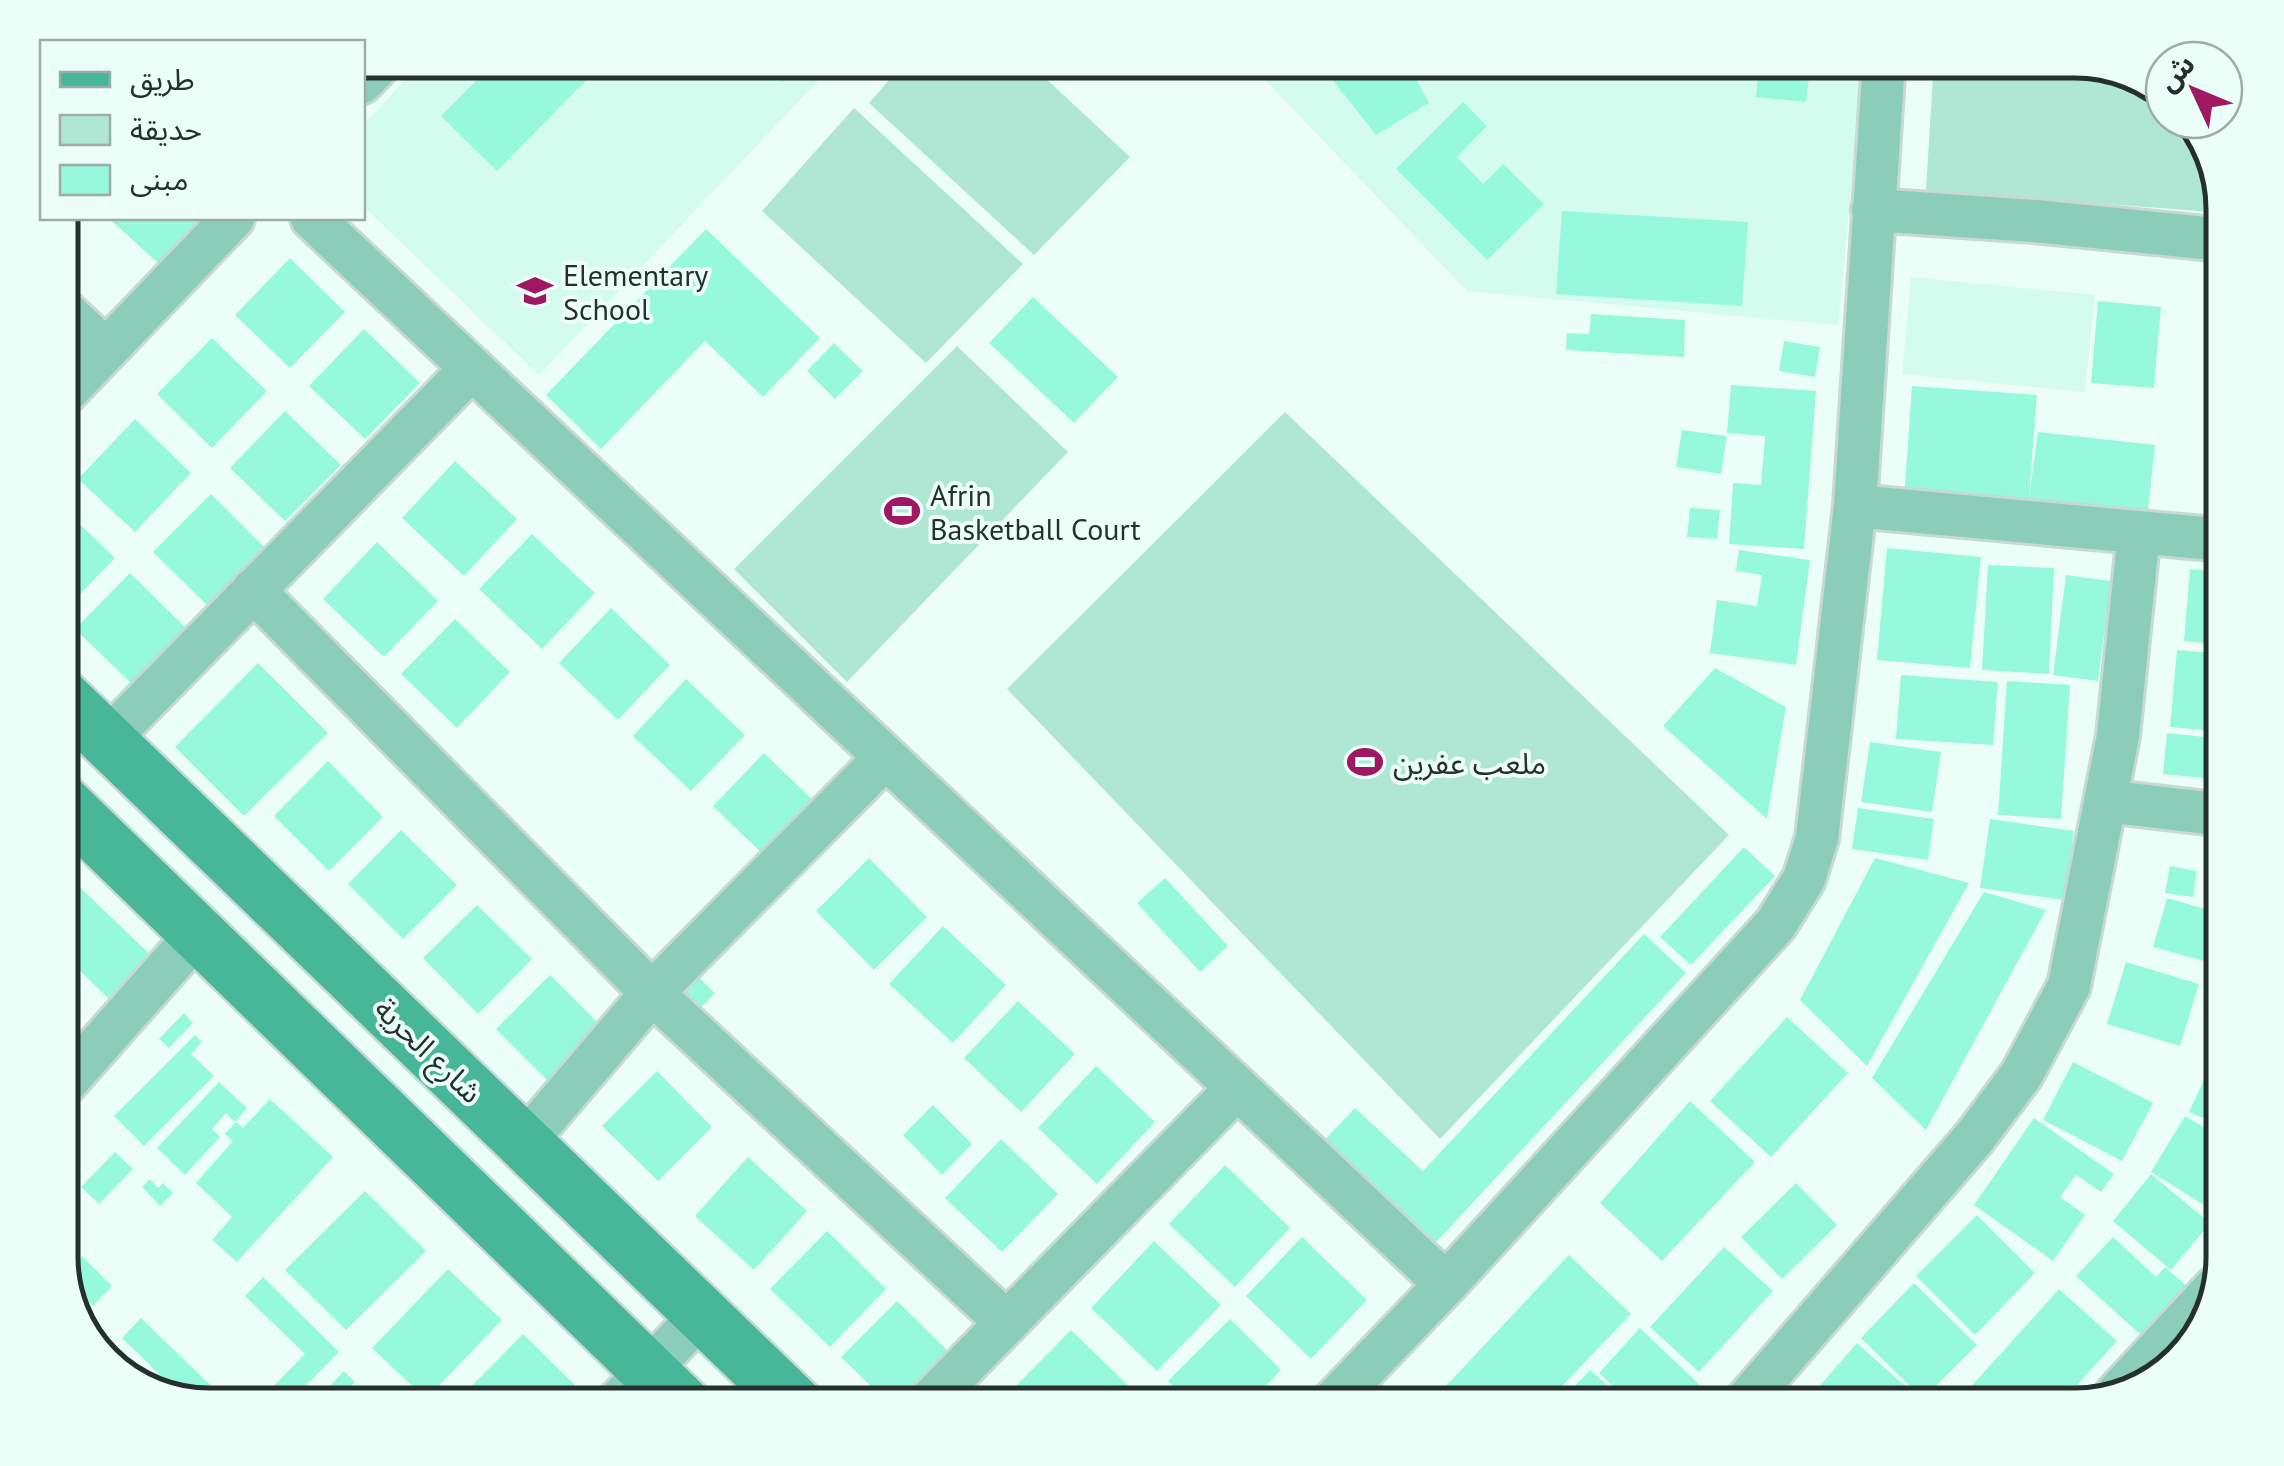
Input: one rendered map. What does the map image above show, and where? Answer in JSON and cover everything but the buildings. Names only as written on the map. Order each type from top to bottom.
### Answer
[{"type":"main road","name":"شارع الحرية","points":[[78,712],[778,1388]]},
{"type":"main road","points":[[78,817],[199,932],[643,1388]]},
{"type":"street","points":[[1346,1388],[1776,924],[1804,879],[1816,838],[1856,506],[1883,78]]},
{"type":"street","points":[[1873,210],[2207,238]]},
{"type":"street","points":[[78,379],[231,220]]},
{"type":"street","points":[[314,220],[1446,1284]]},
{"type":"street","points":[[78,324],[106,350]]},
{"type":"street","points":[[107,740],[472,368]]},
{"type":"street","points":[[1856,506],[2207,538]]},
{"type":"street","points":[[1758,1388],[1975,1137],[2022,1074],[2069,986],[2118,736],[2139,532]]},
{"type":"street","points":[[254,590],[652,992],[1007,1322]]},
{"type":"street","points":[[524,1142],[652,992],[885,758]]},
{"type":"street","points":[[2105,801],[2207,814]]},
{"type":"street","points":[[78,1068],[199,932]]},
{"type":"street","points":[[943,1388],[1236,1089]]},
{"type":"street","points":[[2136,1373],[2196,1308]]},
{"type":"street","points":[[653,1388],[702,1314]]},
{"type":"shaded area","name":"Elementary School","points":[[407,78],[821,78],[539,375],[365,208],[365,123]]},
{"type":"shaded area","points":[[1263,78],[1862,78],[1838,325],[1467,291]]},
{"type":"shaded area","points":[[1911,277],[2095,295],[2085,392],[1902,374]]},
{"type":"green space","points":[[891,78],[1045,78],[1130,157],[1034,255],[869,103]]},
{"type":"green space","points":[[1933,78],[2093,79],[2133,91],[2144,98],[2144,140],[2186,140],[2200,166],[2207,212],[1926,190]]},
{"type":"green space","points":[[854,108],[1023,264],[926,363],[762,211]]},
{"type":"green space","name":"Afrin Basketball Court","points":[[957,346],[1068,452],[847,682],[734,569]]},
{"type":"green space","name":"ملعب عفرين","points":[[1285,412],[1729,835],[1440,1139],[1007,689]]},
{"type":"place","name":"Elementary School","points":[[535,291]]},
{"type":"place","name":"Afrin Basketball Court","points":[[902,511]]},
{"type":"place","name":"ملعب عفرين","points":[[1365,762]]}]
